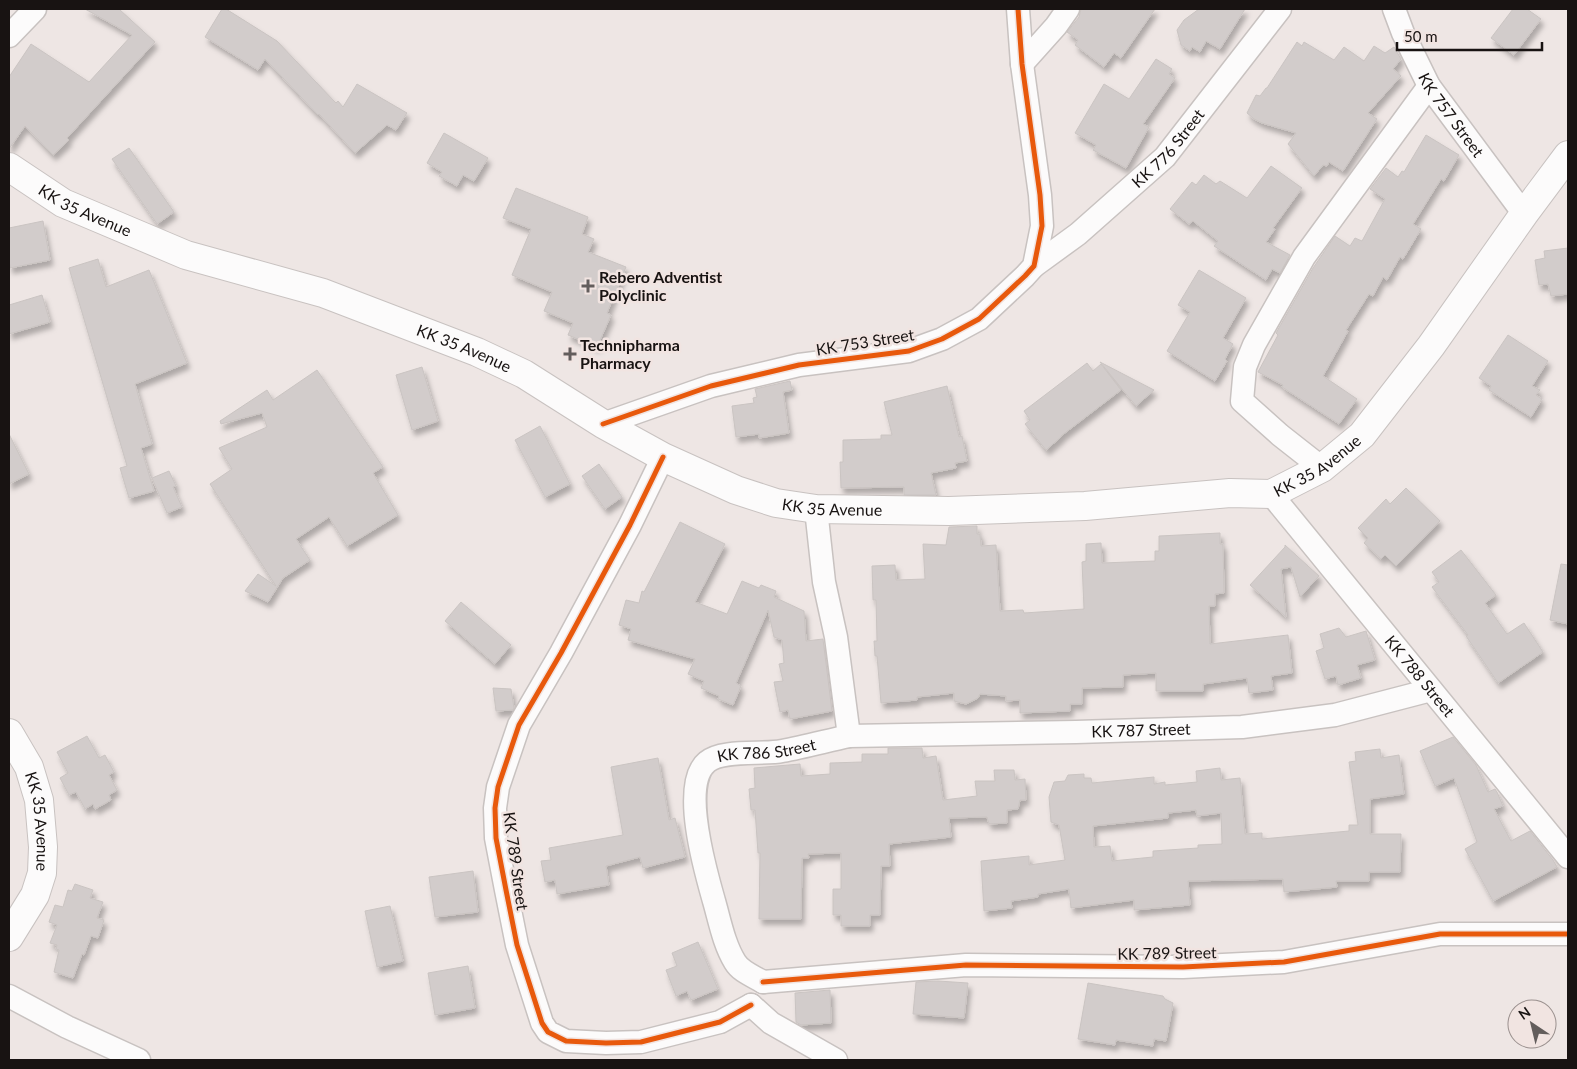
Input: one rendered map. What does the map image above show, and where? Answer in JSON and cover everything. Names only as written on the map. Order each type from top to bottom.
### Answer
[{"type":"main road","name":"KK 35 Avenue","points":[[9,167],[63,203],[186,255],[323,292],[477,352],[524,374],[603,424],[663,457],[736,490],[776,503],[816,509],[949,511],[1085,506],[1230,493],[1271,494],[1322,468],[1362,435],[1432,346],[1568,154]]},
{"type":"main road","name":"KK 35 Avenue","points":[[9,733],[29,767],[39,800],[43,847],[42,873],[34,895],[9,937]]},
{"type":"street","points":[[9,36],[35,9]]},
{"type":"street","points":[[1018,9],[1022,64],[1040,195],[1042,226],[1034,266]]},
{"type":"street","points":[[1022,64],[1056,26],[1068,9]]},
{"type":"street","name":"KK 776 Street","points":[[1034,266],[1078,234],[1165,157],[1280,9]]},
{"type":"street","name":"KK 757 Street","points":[[1394,9],[1429,86],[1524,214]]},
{"type":"street","points":[[1322,468],[1280,435],[1242,401],[1245,367],[1254,345],[1304,257],[1429,86]]},
{"type":"street","name":"KK 753 Street","points":[[603,424],[720,384],[799,365],[909,351],[934,342],[979,319],[1034,266]]},
{"type":"street","name":"KK 789 Street","points":[[663,457],[630,526],[561,653],[519,725],[498,787],[495,808],[496,838],[517,945],[542,1023],[548,1032],[566,1041],[606,1044],[641,1042],[720,1022],[751,1005]]},
{"type":"street","name":"KK 788 Street","points":[[1271,494],[1568,857]]},
{"type":"street","points":[[816,509],[824,582],[836,637],[848,736]]},
{"type":"street","name":"KK 787 Street","points":[[848,736],[1076,732],[1242,726],[1335,715],[1431,690]]},
{"type":"street","name":"KK 786 Street","points":[[763,982],[741,970],[736,963],[723,934],[705,875],[696,817],[695,788],[700,770],[707,761],[720,756],[779,752],[848,736]]},
{"type":"street","name":"KK 789 Street","points":[[763,982],[966,965],[1183,968],[1284,962],[1440,934],[1568,934]]},
{"type":"street","points":[[763,982],[751,1005],[771,1023],[836,1060]]},
{"type":"street","points":[[9,996],[67,1027],[138,1060]]},
{"type":"building","points":[[85,9],[119,9],[155,42],[67,138],[69,140],[53,155],[25,126],[9,149],[9,77],[31,44],[89,82],[132,35]]},
{"type":"building","points":[[222,9],[226,9],[277,41],[336,103],[338,101],[343,107],[357,84],[407,113],[396,130],[387,125],[355,153],[265,59],[258,70],[205,37]]},
{"type":"building","points":[[1081,9],[1155,9],[1121,58],[1114,53],[1104,67],[1075,45],[1078,40],[1067,32],[1079,17]]},
{"type":"building","points":[[1199,9],[1245,9],[1220,49],[1206,41],[1200,52],[1192,47],[1190,51],[1181,45],[1177,30],[1184,20]]},
{"type":"building","points":[[1513,9],[1527,9],[1541,19],[1514,55],[1491,38]]},
{"type":"building","points":[[1297,42],[1302,46],[1304,42],[1334,60],[1344,47],[1364,61],[1374,46],[1385,53],[1394,47],[1401,59],[1393,69],[1401,76],[1368,113],[1377,119],[1343,171],[1329,162],[1327,166],[1323,165],[1314,176],[1288,144],[1296,133],[1262,123],[1247,113],[1256,95],[1260,96],[1267,88]]},
{"type":"building","points":[[1156,59],[1172,69],[1169,74],[1175,78],[1143,124],[1149,127],[1126,168],[1093,150],[1096,145],[1075,133],[1104,84],[1129,99]]},
{"type":"building","points":[[444,133],[488,158],[474,181],[463,175],[457,186],[439,176],[442,172],[427,163]]},
{"type":"building","points":[[1426,135],[1459,155],[1444,181],[1441,179],[1413,224],[1421,229],[1403,259],[1400,257],[1387,280],[1383,277],[1373,296],[1369,294],[1346,330],[1348,331],[1323,376],[1357,399],[1339,424],[1282,387],[1283,385],[1258,372],[1278,335],[1276,333],[1313,268],[1335,236],[1350,246],[1355,238],[1362,241],[1385,199],[1370,189],[1386,168],[1398,177],[1402,171],[1404,172]]},
{"type":"building","points":[[129,148],[174,212],[157,224],[112,159]]},
{"type":"building","points":[[1271,166],[1302,188],[1273,228],[1275,229],[1266,242],[1290,255],[1280,273],[1272,269],[1266,280],[1214,246],[1218,241],[1193,221],[1189,224],[1170,209],[1192,182],[1196,185],[1204,175],[1216,184],[1220,181],[1247,198]]},
{"type":"building","points":[[516,188],[588,217],[582,234],[594,239],[588,252],[626,267],[607,313],[611,315],[597,347],[568,335],[573,323],[544,311],[552,292],[512,275],[531,229],[503,218]]},
{"type":"building","points":[[43,221],[50,260],[10,268],[9,228]]},
{"type":"building","points":[[1568,248],[1568,294],[1551,296],[1548,284],[1539,285],[1535,260],[1545,258],[1544,251]]},
{"type":"building","points":[[98,259],[106,287],[149,270],[187,363],[135,384],[152,444],[141,448],[154,491],[129,498],[120,468],[127,466],[69,268]]},
{"type":"building","points":[[1199,270],[1246,298],[1223,338],[1233,344],[1225,359],[1227,361],[1215,381],[1167,351],[1190,312],[1178,305]]},
{"type":"building","points":[[42,295],[50,322],[9,334],[9,305]]},
{"type":"building","points":[[1508,335],[1548,361],[1532,386],[1540,390],[1536,395],[1542,399],[1531,417],[1489,390],[1491,386],[1479,378]]},
{"type":"building","points":[[1100,362],[1154,390],[1136,406]]},
{"type":"building","points":[[1087,363],[1093,371],[1101,364],[1121,390],[1061,436],[1046,450],[1025,424],[1030,420],[1024,411]]},
{"type":"building","points":[[422,367],[438,421],[412,430],[396,375]]},
{"type":"building","points":[[317,370],[383,467],[373,473],[398,515],[347,546],[329,517],[296,539],[310,560],[283,578],[268,602],[245,591],[258,574],[276,586],[210,484],[232,469],[219,448],[267,427],[262,413],[221,424],[220,421],[267,390],[273,400]]},
{"type":"building","points":[[790,381],[792,390],[783,392],[789,433],[759,438],[759,434],[736,437],[732,406],[754,403],[753,398],[757,397],[755,389]]},
{"type":"building","points":[[947,386],[959,437],[962,436],[967,461],[955,463],[956,468],[931,473],[936,495],[904,495],[904,487],[841,488],[840,462],[843,462],[843,440],[881,439],[881,435],[892,435],[884,402]]},
{"type":"building","points":[[540,426],[570,484],[545,497],[515,440]]},
{"type":"building","points":[[9,434],[29,474],[9,484]]},
{"type":"building","points":[[599,464],[622,497],[605,509],[582,476]]},
{"type":"building","points":[[169,471],[176,486],[173,487],[182,507],[167,513],[152,478]]},
{"type":"building","points":[[1406,488],[1440,521],[1396,566],[1385,555],[1381,559],[1364,543],[1368,538],[1358,528],[1386,499],[1390,504]]},
{"type":"building","points":[[680,522],[725,544],[695,602],[727,614],[742,581],[759,588],[761,585],[776,591],[774,597],[804,611],[806,641],[823,639],[832,711],[790,719],[788,710],[780,712],[774,682],[783,681],[779,664],[784,663],[782,640],[774,637],[768,610],[736,683],[741,686],[733,705],[718,699],[719,696],[701,688],[704,681],[688,674],[695,659],[628,640],[631,629],[619,625],[626,600],[639,603],[642,591],[644,592]]},
{"type":"building","points":[[977,526],[977,534],[980,534],[981,546],[996,545],[1000,611],[1023,610],[1024,613],[1084,609],[1082,562],[1086,561],[1086,544],[1101,543],[1102,563],[1155,561],[1155,551],[1159,551],[1159,536],[1220,533],[1220,544],[1223,544],[1224,593],[1215,594],[1215,606],[1209,606],[1210,644],[1288,635],[1292,673],[1271,676],[1273,690],[1249,693],[1247,678],[1203,684],[1203,691],[1156,691],[1156,673],[1123,675],[1123,687],[1082,688],[1082,704],[1070,704],[1070,711],[1020,713],[1020,700],[1006,701],[1006,696],[980,694],[978,698],[966,704],[954,701],[954,693],[917,697],[917,700],[881,703],[874,641],[877,641],[876,600],[873,600],[872,566],[895,565],[896,580],[925,579],[923,544],[946,545],[949,527]]},
{"type":"building","points":[[1285,545],[1319,576],[1300,597],[1291,567],[1281,569],[1286,617],[1250,585]]},
{"type":"building","points":[[1461,550],[1496,595],[1485,603],[1507,634],[1524,623],[1543,652],[1498,683],[1466,636],[1468,635],[1432,587],[1439,582],[1432,572]]},
{"type":"building","points":[[1561,564],[1568,565],[1568,624],[1550,620]]},
{"type":"building","points":[[461,602],[511,645],[495,664],[445,621]]},
{"type":"building","points":[[1339,628],[1346,637],[1366,631],[1375,660],[1357,665],[1361,678],[1338,685],[1336,676],[1325,679],[1316,651],[1324,648],[1320,634]]},
{"type":"building","points":[[493,688],[511,689],[513,710],[496,711]]},
{"type":"building","points":[[87,736],[99,758],[105,755],[114,772],[109,775],[117,790],[109,795],[111,800],[95,809],[93,804],[85,809],[76,792],[69,795],[60,778],[68,773],[57,752]]},
{"type":"building","points":[[1453,737],[1476,765],[1488,792],[1495,789],[1497,792],[1503,806],[1494,809],[1511,841],[1530,831],[1557,867],[1493,901],[1465,849],[1477,842],[1454,778],[1435,786],[1420,751]]},
{"type":"building","points":[[888,748],[922,748],[923,758],[936,756],[943,800],[977,796],[975,781],[995,781],[994,770],[1014,770],[1015,780],[1025,779],[1026,800],[1020,800],[1018,809],[1007,810],[1007,823],[989,824],[987,817],[949,818],[951,837],[889,844],[890,866],[881,866],[880,915],[870,915],[870,926],[841,926],[841,915],[833,915],[833,889],[841,889],[841,853],[808,854],[809,858],[802,858],[801,919],[759,919],[760,853],[758,853],[755,810],[751,810],[749,789],[755,788],[754,768],[800,764],[801,776],[830,774],[830,763],[862,762],[862,754],[888,754]]},
{"type":"building","points":[[1380,749],[1381,758],[1399,755],[1404,794],[1370,799],[1370,834],[1401,834],[1400,872],[1369,872],[1369,881],[1336,881],[1337,887],[1284,892],[1283,879],[1188,881],[1190,905],[1134,910],[1134,900],[1071,908],[1069,889],[1038,894],[1038,897],[1011,901],[1012,908],[984,911],[981,861],[1029,856],[1029,865],[1065,860],[1059,825],[1051,822],[1049,797],[1054,782],[1065,781],[1068,775],[1084,774],[1084,778],[1091,778],[1092,783],[1154,777],[1154,784],[1165,782],[1165,785],[1197,782],[1196,771],[1220,768],[1221,780],[1240,778],[1245,834],[1262,833],[1262,839],[1349,831],[1349,825],[1358,825],[1349,762],[1356,761],[1355,752]],"holes":[[[1196,810],[1197,816],[1221,813],[1222,844],[1198,845],[1198,848],[1153,851],[1153,857],[1112,861],[1110,846],[1094,847],[1093,826],[1168,818],[1168,813]]]},
{"type":"building","points":[[658,758],[669,820],[675,818],[685,857],[643,868],[640,857],[606,866],[609,885],[557,894],[555,880],[545,882],[541,861],[551,860],[549,848],[623,835],[611,767]]},
{"type":"building","points":[[473,871],[478,912],[435,917],[429,877]]},
{"type":"building","points":[[75,884],[93,890],[90,898],[103,902],[97,918],[104,920],[98,938],[91,936],[73,978],[54,972],[59,950],[56,949],[57,945],[50,943],[57,925],[49,922],[55,905],[63,907],[68,890],[72,891]]},
{"type":"building","points":[[390,906],[403,961],[377,967],[365,911]]},
{"type":"building","points":[[698,942],[718,989],[691,1000],[687,991],[676,996],[666,970],[677,966],[672,953]]},
{"type":"building","points":[[468,966],[475,1008],[435,1015],[428,973]]},
{"type":"building","points":[[916,982],[968,983],[964,1018],[913,1014]]},
{"type":"building","points":[[1088,983],[1163,996],[1173,1003],[1166,1041],[1154,1039],[1153,1046],[1116,1040],[1115,1045],[1078,1039]]},
{"type":"building","points":[[830,990],[831,1023],[801,1025],[796,1022],[795,993]]},
{"type":"cycle path","points":[[603,424],[711,386],[799,365],[909,351],[942,339],[979,319],[1025,276],[1034,266],[1042,226],[1040,195],[1022,64],[1018,9]]},
{"type":"cycle path","points":[[663,457],[630,525],[561,653],[519,725],[498,787],[495,808],[496,838],[517,945],[542,1023],[548,1032],[566,1041],[641,1042],[720,1022],[751,1005]]},
{"type":"cycle path","points":[[763,982],[966,965],[1183,967],[1284,962],[1440,934],[1568,934]]},
{"type":"place","name":"Rebero Adventist Polyclinic","points":[[588,286]]},
{"type":"place","name":"Technipharma Pharmacy","points":[[570,354]]}]
